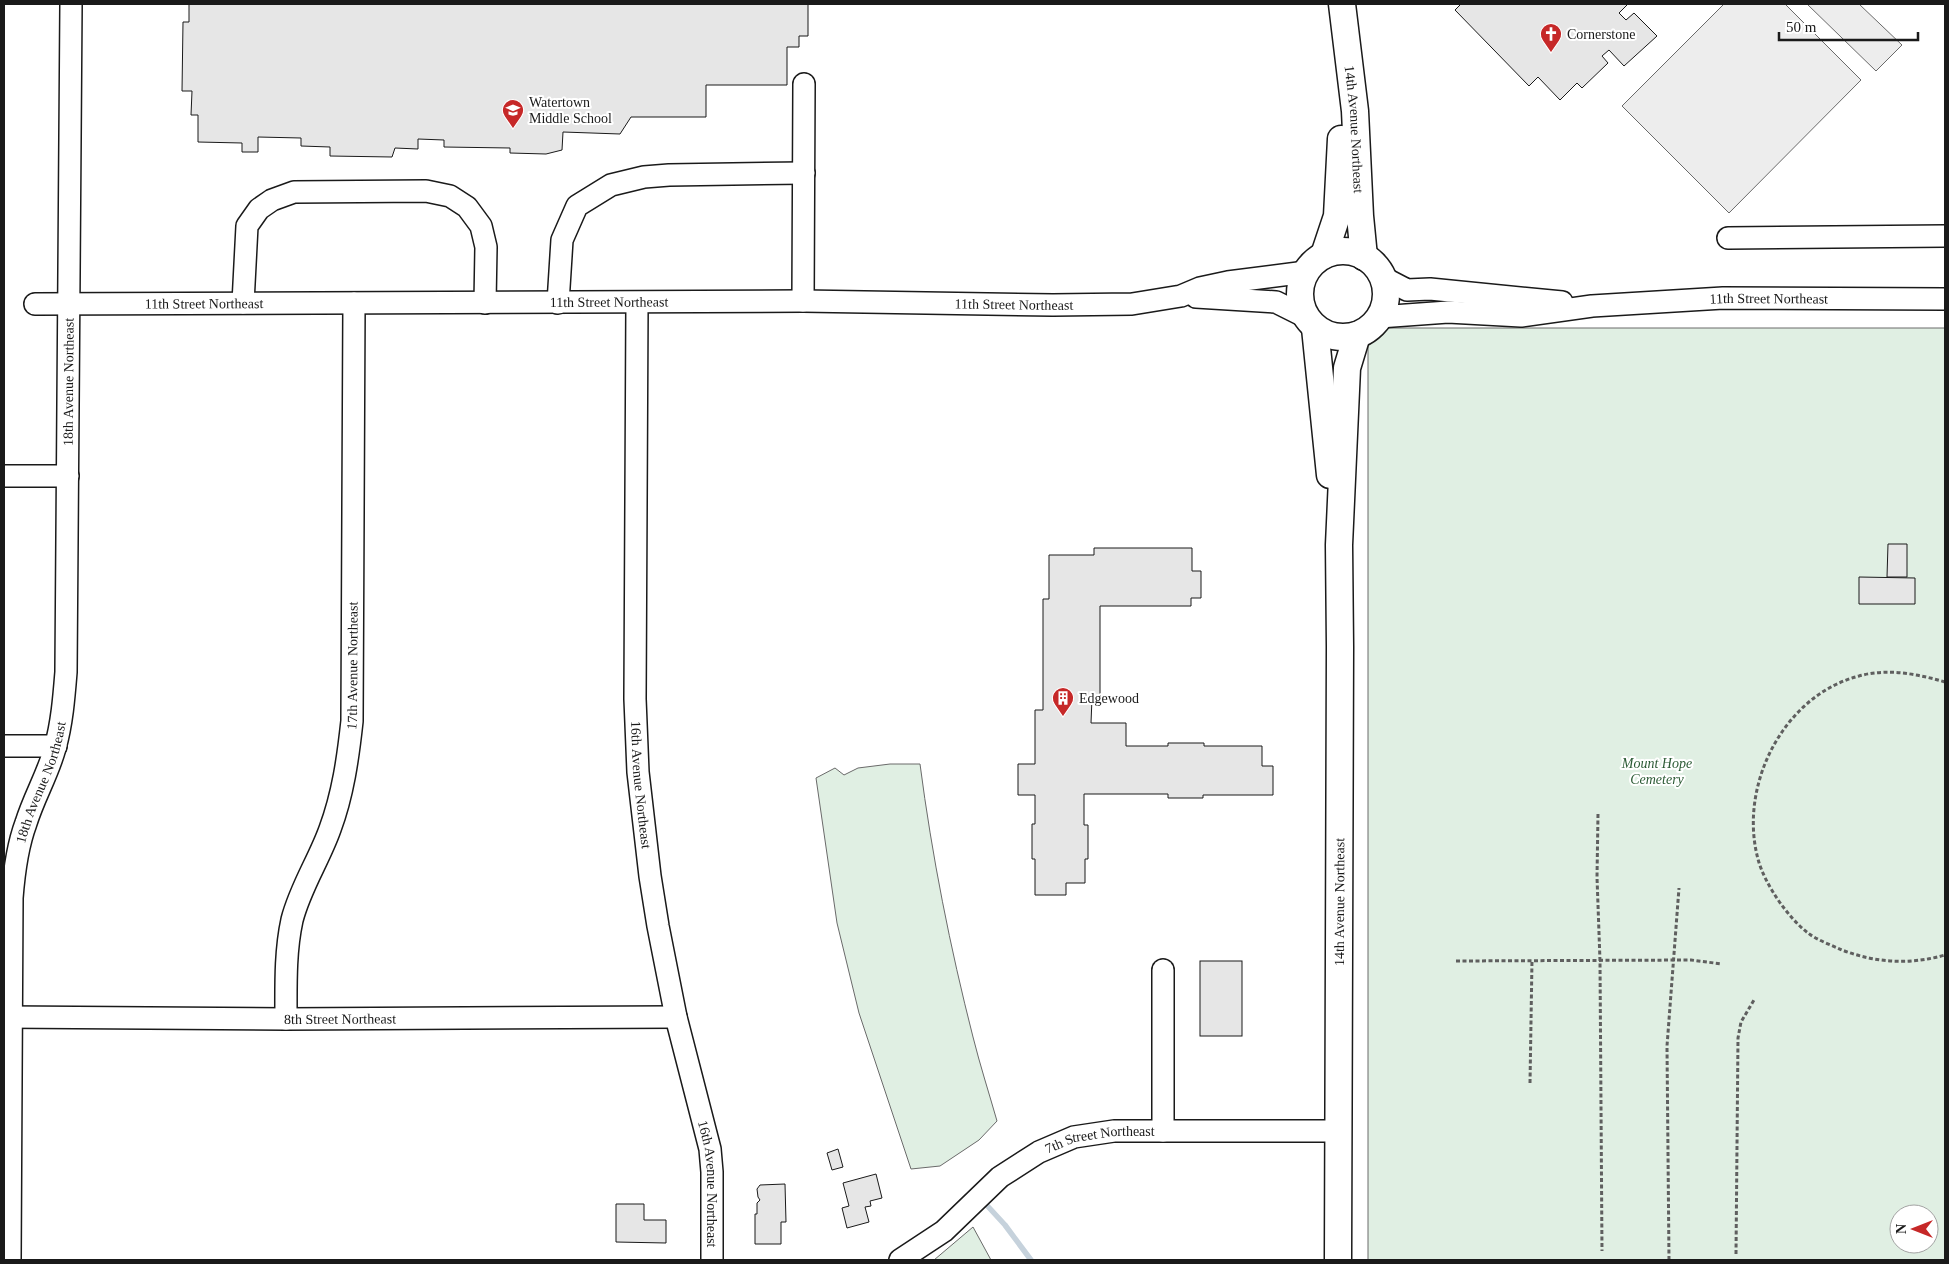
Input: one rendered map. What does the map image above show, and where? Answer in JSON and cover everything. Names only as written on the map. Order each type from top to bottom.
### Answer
[{"type":"main road","name":"14th Avenue Northeast","points":[[1324,255],[1337,216],[1341,136],[1342,4]]},
{"type":"main road","name":"14th Avenue Northeast","points":[[1342,4],[1355,111],[1364,257]]},
{"type":"main road","points":[[1338,251],[1351,252],[1364,257],[1375,266],[1382,277],[1386,290],[1385,304],[1379,317],[1370,328],[1357,335],[1343,337],[1328,335],[1311,322],[1301,306],[1301,283],[1306,272],[1314,262],[1324,255],[1338,251]]},
{"type":"main road","name":"14th Avenue Northeast","points":[[1311,322],[1339,545]]},
{"type":"main road","name":"14th Avenue Northeast","points":[[1338,1260],[1339,545],[1347,368],[1357,335]]},
{"type":"street","name":"18th Avenue Northeast","points":[[10,1260],[8,1017],[12,898],[17,851],[26,821],[47,774],[56,746],[66,672],[71,4]]},
{"type":"street","points":[[803,301],[804,84]]},
{"type":"street","points":[[558,303],[562,240],[577,206],[611,185],[644,177],[669,175],[804,174]]},
{"type":"street","points":[[244,302],[247,226],[259,209],[272,200],[294,192],[426,191],[450,196],[467,207],[481,226],[486,247],[485,303]]},
{"type":"street","points":[[1728,238],[1945,236]]},
{"type":"street","name":"11th Street Northeast","points":[[1181,296],[1200,288],[1228,282],[1306,272]]},
{"type":"street","name":"11th Street Northeast","points":[[1382,277],[1407,290],[1430,289],[1592,306]]},
{"type":"street","name":"11th Street Northeast","points":[[35,304],[803,301],[1073,305],[1132,304],[1181,296],[1276,302],[1311,322]]},
{"type":"street","name":"11th Street Northeast","points":[[1379,317],[1448,312],[1521,316],[1592,306],[1723,298],[1945,299]]},
{"type":"street","name":"17th Avenue Northeast","points":[[286,1019],[287,961],[293,919],[338,805],[345,777],[352,721],[354,303]]},
{"type":"street","name":"16th Avenue Northeast","points":[[636,303],[635,699],[637,749],[650,876],[676,1017],[710,1149],[712,1172],[712,1260]]},
{"type":"street","points":[[4,476],[68,476]]},
{"type":"street","points":[[4,746],[56,746]]},
{"type":"street","points":[[1163,970],[1163,1131]]},
{"type":"street","name":"8th Street Northeast","points":[[8,1017],[286,1019],[676,1017]]},
{"type":"street","name":"7th Street Northeast","points":[[900,1260],[944,1231],[1000,1177],[1040,1152],[1074,1137],[1093,1133],[1163,1131],[1339,1131]]},
{"type":"path","points":[[1945,682],[1906,674],[1875,673],[1860,675],[1838,683],[1812,699],[1796,713],[1771,750],[1757,790],[1754,812],[1754,836],[1758,859],[1766,881],[1782,905],[1808,934],[1848,952],[1887,962],[1905,963],[1945,955]]},
{"type":"path","points":[[1598,814],[1597,877],[1600,961],[1602,1251]]},
{"type":"path","points":[[1669,1260],[1667,1046],[1679,888]]},
{"type":"path","points":[[1530,1083],[1532,960]]},
{"type":"path","points":[[1456,961],[1674,960],[1705,961],[1722,964]]},
{"type":"path","points":[[1736,1254],[1738,1038],[1741,1022],[1754,1000]]},
{"type":"green space","name":"Mount Hope Cemetery","points":[[1368,328],[1945,328],[1945,1260],[1368,1260]]},
{"type":"green space","points":[[890,764],[920,764],[930,833],[949,935],[973,1037],[997,1121],[979,1140],[940,1166],[911,1169],[859,1013],[837,923],[816,778],[835,768],[844,775],[858,768]]},
{"type":"green space","points":[[973,1227],[991,1260],[934,1260]]},
{"type":"shaded area","points":[[1724,4],[1785,4],[1861,80],[1729,213],[1622,106]]},
{"type":"shaded area","points":[[1807,4],[1859,4],[1902,45],[1876,71]]},
{"type":"building","points":[[189,4],[808,4],[808,36],[799,36],[799,47],[787,47],[787,85],[706,85],[706,117],[631,117],[620,134],[563,132],[562,150],[546,154],[510,153],[510,148],[444,147],[444,140],[418,139],[418,149],[395,148],[392,157],[330,156],[330,147],[301,146],[301,138],[258,137],[258,152],[242,152],[242,143],[198,142],[198,115],[191,115],[192,91],[182,91],[183,22],[189,22]]},
{"type":"building","name":"Cornerstone","points":[[1461,4],[1625,4],[1627,5],[1619,13],[1626,20],[1634,13],[1657,36],[1624,66],[1609,50],[1602,56],[1608,63],[1582,88],[1577,83],[1560,100],[1538,77],[1529,86],[1455,10]]},
{"type":"building","points":[[1888,544],[1907,544],[1907,577],[1887,577]]},
{"type":"building","name":"Edgewood","points":[[1094,548],[1192,548],[1192,571],[1201,571],[1201,598],[1191,598],[1191,606],[1100,606],[1100,698],[1092,698],[1091,723],[1126,723],[1126,746],[1168,746],[1168,743],[1204,743],[1204,746],[1262,746],[1262,766],[1273,766],[1273,795],[1203,795],[1203,798],[1168,798],[1168,794],[1084,794],[1084,825],[1088,825],[1088,859],[1085,859],[1085,883],[1066,883],[1066,895],[1035,895],[1035,859],[1032,859],[1032,824],[1035,824],[1035,795],[1018,795],[1018,764],[1035,764],[1035,710],[1043,710],[1043,599],[1049,599],[1049,555],[1094,555]]},
{"type":"building","points":[[1859,577],[1915,578],[1915,604],[1859,604]]},
{"type":"building","points":[[1200,961],[1242,961],[1242,1036],[1200,1036]]},
{"type":"building","points":[[838,1149],[843,1167],[832,1170],[827,1153]]},
{"type":"building","points":[[876,1174],[882,1198],[870,1201],[871,1206],[865,1207],[869,1222],[847,1228],[842,1208],[849,1206],[843,1183]]},
{"type":"building","points":[[785,1184],[786,1222],[781,1222],[781,1244],[755,1244],[755,1214],[757,1214],[757,1203],[760,1200],[757,1189],[760,1185]]},
{"type":"building","points":[[616,1204],[644,1204],[644,1220],[666,1220],[666,1243],[616,1242]]},
{"type":"waterway","points":[[982,1200],[1005,1225],[1031,1260]]},
{"type":"place","name":"Cornerstone","points":[[1551,53]]},
{"type":"place","name":"Watertown Middle School","points":[[513,129]]},
{"type":"place","name":"Edgewood","points":[[1063,717]]}]
